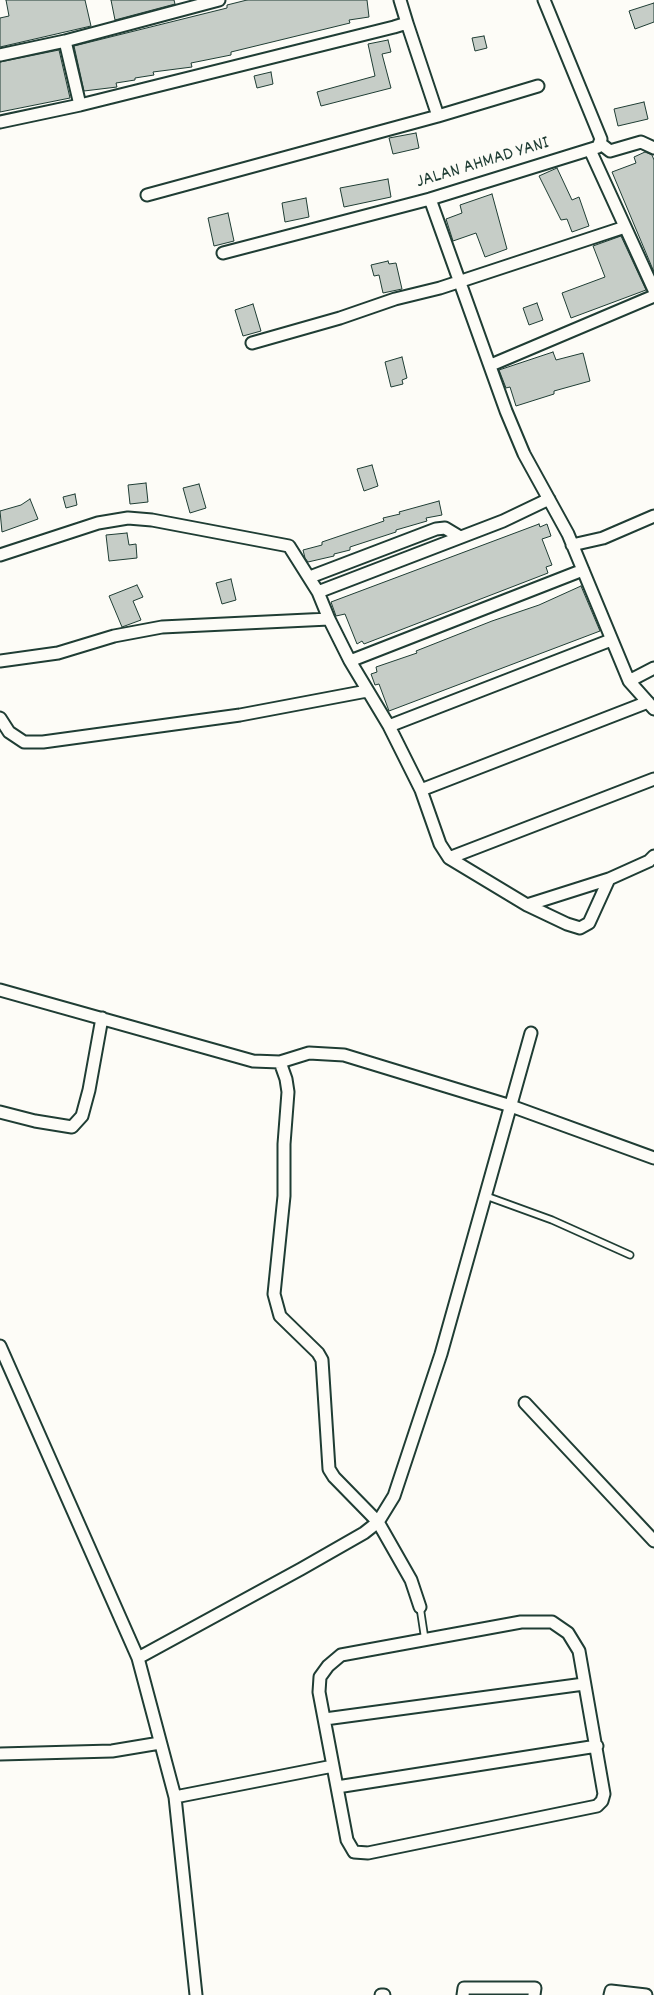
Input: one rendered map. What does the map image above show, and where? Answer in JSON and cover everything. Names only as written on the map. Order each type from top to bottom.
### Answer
[{"type":"street","points":[[0,55],[66,41],[219,0]]},
{"type":"street","points":[[400,0],[438,116]]},
{"type":"street","points":[[544,0],[578,78],[601,139],[601,144],[610,151],[641,142],[654,148]]},
{"type":"street","points":[[0,122],[80,105],[407,23]]},
{"type":"street","points":[[66,41],[80,105]]},
{"type":"street","points":[[147,195],[438,116],[538,86]]},
{"type":"street","name":"JALAN AHMAD YANI","points":[[223,253],[430,199],[590,150],[601,144]]},
{"type":"street","points":[[590,150],[654,290]]},
{"type":"street","points":[[421,790],[651,706],[629,680],[572,545],[513,428],[458,281],[430,199]]},
{"type":"street","points":[[252,343],[340,318],[395,299],[440,288],[625,226]]},
{"type":"street","points":[[491,365],[654,296]]},
{"type":"street","points":[[318,592],[460,537],[549,499]]},
{"type":"street","points":[[572,545],[603,538],[654,516]]},
{"type":"street","points":[[0,555],[98,523],[128,518],[152,520],[289,546],[310,577],[350,661],[389,726],[421,790],[440,844],[449,858],[527,905],[567,924],[580,928],[589,923],[609,879]]},
{"type":"street","points":[[310,577],[436,529],[445,528],[460,537]]},
{"type":"street","points":[[350,661],[582,570]]},
{"type":"street","points":[[0,661],[58,653],[114,636],[162,627],[329,619]]},
{"type":"street","points":[[389,726],[611,640]]},
{"type":"street","points":[[629,680],[654,668]]},
{"type":"street","points":[[0,718],[9,732],[24,742],[43,742],[240,715],[367,691]]},
{"type":"street","points":[[449,858],[654,779]]},
{"type":"street","points":[[527,905],[609,879],[649,862],[654,856]]},
{"type":"street","points":[[0,990],[253,1061],[280,1062],[309,1053],[344,1056],[511,1106],[654,1158]]},
{"type":"street","points":[[0,1112],[35,1121],[72,1127],[82,1116],[89,1090],[102,1018]]},
{"type":"street","points":[[138,1658],[356,1538],[378,1522],[394,1496],[441,1354],[531,1033]]},
{"type":"street","points":[[280,1062],[288,1092],[284,1144],[284,1196],[274,1294],[280,1316],[318,1353],[322,1360],[329,1470],[378,1522],[410,1580],[420,1607]]},
{"type":"street","points":[[0,1346],[138,1658],[175,1797],[196,1995]]},
{"type":"street","points":[[525,1403],[654,1541]]},
{"type":"street","points":[[521,1622],[552,1622],[568,1634],[579,1651],[584,1684],[604,1794],[602,1801],[597,1806],[368,1853],[354,1852],[349,1848],[319,1692],[320,1677],[328,1666],[341,1655],[521,1622]]},
{"type":"street","points":[[325,1719],[584,1684]]},
{"type":"street","points":[[0,1754],[112,1750],[160,1743]]},
{"type":"street","points":[[337,1788],[596,1746]]},
{"type":"street","points":[[175,1797],[333,1766]]},
{"type":"street","points":[[463,1995],[464,1988],[535,1988],[534,1995]]},
{"type":"street","points":[[610,1995],[611,1991],[646,1995]]},
{"type":"lane","points":[[486,1196],[552,1220],[630,1255]]},
{"type":"lane","points":[[420,1607],[425,1640]]},
{"type":"building","points":[[6,0],[85,0],[91,26],[0,47],[0,18],[9,16]]},
{"type":"building","points":[[111,0],[174,0],[175,4],[115,20]]},
{"type":"building","points":[[247,0],[367,0],[369,17],[349,20],[350,23],[231,52],[231,55],[191,63],[192,67],[153,72],[154,75],[116,83],[117,87],[84,91],[74,46],[227,8],[227,5]]},
{"type":"building","points":[[654,3],[654,22],[635,29],[629,11]]},
{"type":"building","points":[[484,36],[487,48],[475,51],[472,38]]},
{"type":"building","points":[[388,40],[391,52],[382,54],[391,88],[321,106],[317,92],[375,76],[368,44]]},
{"type":"building","points":[[59,50],[70,98],[0,112],[0,62]]},
{"type":"building","points":[[271,72],[273,84],[257,88],[254,76]]},
{"type":"building","points":[[644,102],[648,119],[618,126],[614,109]]},
{"type":"building","points":[[416,133],[419,148],[393,154],[389,138]]},
{"type":"building","points":[[645,152],[652,155],[654,160],[654,272],[612,172],[636,163],[634,157]]},
{"type":"building","points":[[557,168],[572,200],[579,197],[589,226],[572,232],[567,219],[561,220],[539,176]]},
{"type":"building","points":[[388,179],[391,197],[344,207],[340,188]]},
{"type":"building","points":[[492,194],[507,249],[485,257],[476,233],[453,241],[446,219],[462,213],[460,205]]},
{"type":"building","points":[[306,198],[309,217],[285,222],[282,203]]},
{"type":"building","points":[[228,213],[234,241],[214,246],[208,218]]},
{"type":"building","points":[[621,236],[646,290],[571,318],[562,293],[605,277],[593,246]]},
{"type":"building","points":[[388,261],[389,264],[396,263],[402,289],[383,293],[379,275],[374,276],[371,265]]},
{"type":"building","points":[[537,303],[543,320],[529,325],[523,308]]},
{"type":"building","points":[[253,304],[261,331],[243,336],[235,310]]},
{"type":"building","points":[[553,352],[556,360],[583,353],[590,381],[554,391],[554,394],[516,406],[510,387],[506,388],[499,370]]},
{"type":"building","points":[[402,357],[407,378],[402,380],[403,384],[391,387],[385,362]]},
{"type":"building","points":[[372,465],[378,486],[364,491],[357,469]]},
{"type":"building","points":[[146,483],[148,502],[130,504],[128,485]]},
{"type":"building","points":[[199,484],[206,508],[190,513],[183,488]]},
{"type":"building","points":[[75,494],[77,505],[66,508],[63,497]]},
{"type":"building","points":[[30,499],[38,519],[2,532],[0,511],[21,505]]},
{"type":"building","points":[[439,501],[442,515],[426,518],[427,521],[350,547],[350,550],[334,554],[334,556],[308,562],[305,558],[303,550],[322,545],[322,542],[384,521],[383,518],[400,514],[399,512]]},
{"type":"building","points":[[539,524],[540,527],[547,524],[551,536],[542,539],[552,565],[546,567],[548,573],[364,644],[362,641],[357,644],[345,614],[336,616],[331,602]]},
{"type":"building","points":[[127,533],[129,545],[136,544],[137,558],[109,561],[106,535]]},
{"type":"building","points":[[231,579],[236,600],[222,604],[216,583]]},
{"type":"building","points":[[137,585],[143,597],[133,601],[141,620],[122,627],[109,596]]},
{"type":"building","points":[[581,586],[600,631],[389,711],[379,684],[375,685],[371,674],[377,672],[376,667],[417,653],[416,651],[492,621],[539,605]]}]
